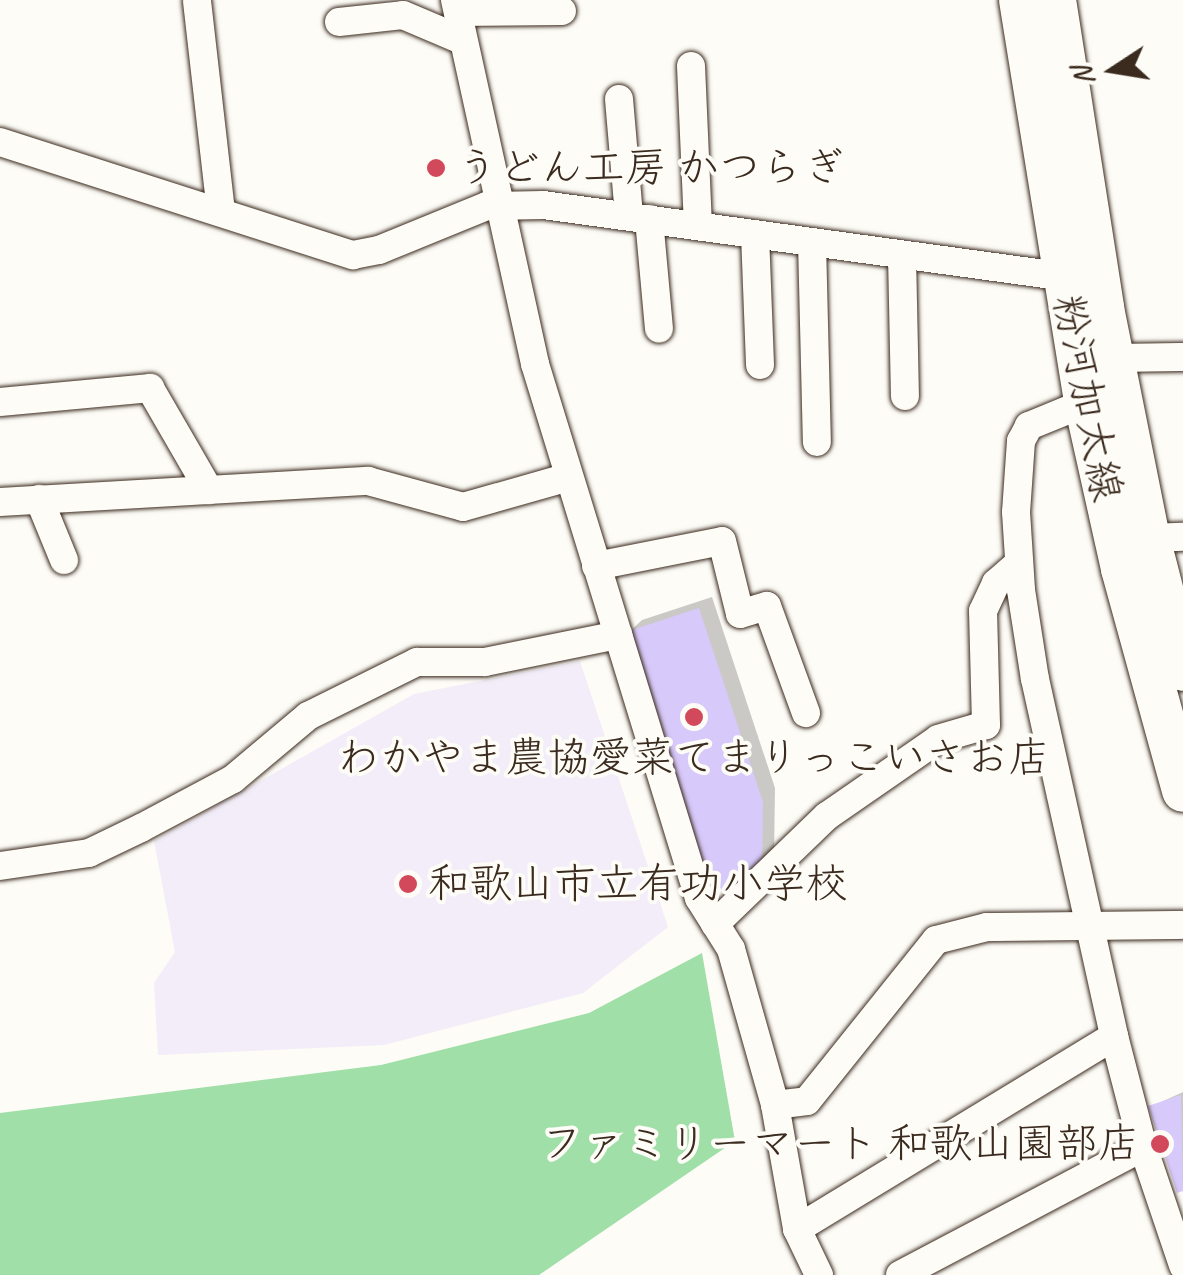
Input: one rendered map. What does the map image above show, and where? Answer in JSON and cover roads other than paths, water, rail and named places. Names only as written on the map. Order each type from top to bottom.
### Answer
[{"type":"main road","name":"粉河加太線","points":[[1020,0],[1080,279],[1113,358],[1166,537],[1183,670]]},
{"type":"main road","name":"粉河加太線","points":[[1054,0],[1080,279],[1085,403],[1122,570],[1183,791]]},
{"type":"street","points":[[197,1],[220,212]]},
{"type":"street","points":[[339,22],[404,15],[458,17],[562,11]]},
{"type":"street","points":[[458,17],[534,364],[699,898],[731,948],[775,1105],[797,1229],[819,1275]]},
{"type":"street","points":[[691,66],[698,225]]},
{"type":"street","points":[[620,99],[659,329]]},
{"type":"street","points":[[0,142],[352,255],[379,250],[445,219],[501,203],[639,217],[1080,279]]},
{"type":"street","points":[[755,234],[760,365]]},
{"type":"street","points":[[812,242],[818,442]]},
{"type":"street","points":[[902,255],[905,396]]},
{"type":"street","points":[[1113,358],[1183,357]]},
{"type":"street","points":[[0,402],[150,388],[208,490]]},
{"type":"street","points":[[1085,403],[1029,426],[1021,441],[1016,512],[1019,564],[1035,679],[1114,1036],[1142,1147],[1183,1266]]},
{"type":"street","points":[[0,502],[368,481],[462,507],[569,477]]},
{"type":"street","points":[[40,500],[64,560]]},
{"type":"street","points":[[596,566],[722,541],[740,614],[767,606],[806,713]]},
{"type":"street","points":[[716,924],[828,816],[938,740],[986,725],[983,611],[996,583],[1019,564]]},
{"type":"street","points":[[0,866],[90,853],[233,779],[308,716],[417,662],[485,662],[618,635]]},
{"type":"street","points":[[775,1105],[807,1101],[936,940],[987,927],[1183,926]]},
{"type":"street","points":[[797,1229],[1114,1036]]},
{"type":"street","points":[[900,1275],[1142,1147]]},
{"type":"place","name":"うどん工房 かつらぎ","points":[[436,168]]},
{"type":"place","name":"わかやま農協愛菜てまりっこいさお店","points":[[694,717]]},
{"type":"place","name":"和歌山市立有功小学校","points":[[408,884]]},
{"type":"place","name":"ファミリーマート 和歌山園部店","points":[[1160,1144]]}]
